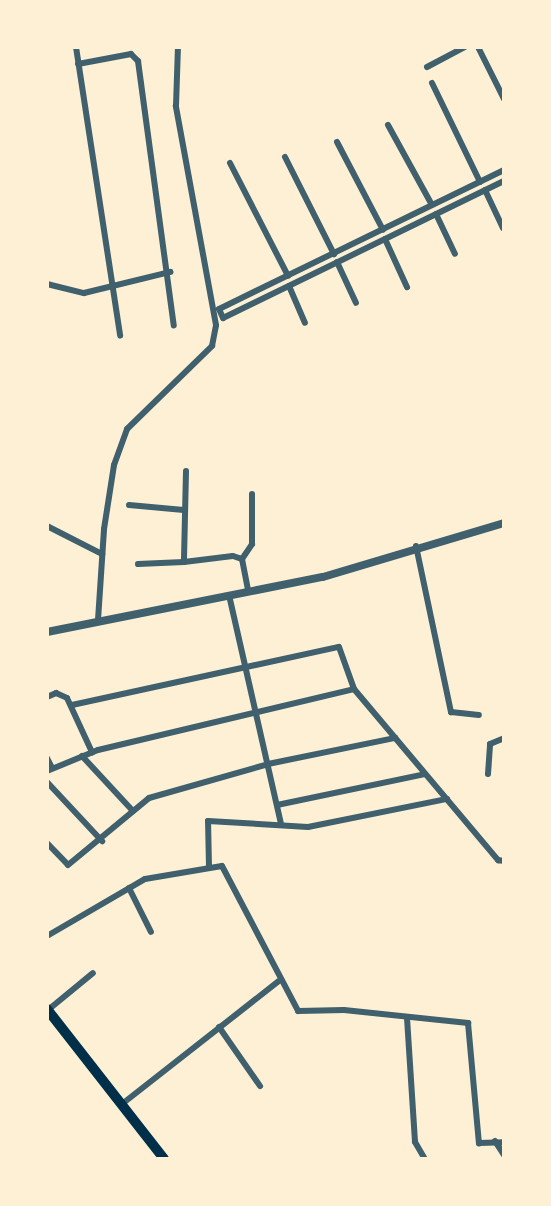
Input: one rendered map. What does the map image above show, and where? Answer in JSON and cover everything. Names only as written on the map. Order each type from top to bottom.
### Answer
[{"type":"main road","points":[[48,1010],[164,1159]]},
{"type":"street","points":[[76,47],[120,336]]},
{"type":"street","points":[[98,620],[102,554],[114,465],[127,429],[212,346],[216,325],[176,106],[178,47]]},
{"type":"street","points":[[427,67],[465,47]]},
{"type":"street","points":[[478,47],[504,99]]},
{"type":"street","points":[[78,64],[131,54],[138,61],[170,272],[174,326]]},
{"type":"street","points":[[432,83],[480,182]]},
{"type":"street","points":[[388,125],[432,205]]},
{"type":"street","points":[[337,142],[383,230]]},
{"type":"street","points":[[285,157],[334,254]]},
{"type":"street","points":[[230,163],[288,276]]},
{"type":"street","points":[[504,170],[219,309],[223,318],[504,181]]},
{"type":"street","points":[[485,190],[503,228]]},
{"type":"street","points":[[436,214],[455,254]]},
{"type":"street","points":[[384,239],[407,287]]},
{"type":"street","points":[[337,262],[356,303]]},
{"type":"street","points":[[47,284],[85,293],[170,272]]},
{"type":"street","points":[[289,286],[305,323]]},
{"type":"street","points":[[184,562],[186,471]]},
{"type":"street","points":[[248,592],[242,559],[252,544],[252,494]]},
{"type":"street","points":[[129,505],[184,510]]},
{"type":"street","points":[[47,632],[323,577],[416,546],[504,523]]},
{"type":"street","points":[[47,526],[102,554]]},
{"type":"street","points":[[416,546],[451,712],[479,715]]},
{"type":"street","points":[[138,564],[233,556],[242,559]]},
{"type":"street","points":[[229,595],[281,824]]},
{"type":"street","points":[[72,705],[247,670],[339,647],[354,689],[498,860],[504,860]]},
{"type":"street","points":[[47,758],[50,770],[92,752],[354,689]]},
{"type":"street","points":[[47,697],[62,695],[72,705],[92,752]]},
{"type":"street","points":[[47,843],[68,865],[102,841],[149,798],[268,764],[395,737]]},
{"type":"street","points":[[488,774],[490,744],[504,738]]},
{"type":"street","points":[[82,756],[133,811]]},
{"type":"street","points":[[277,805],[425,774]]},
{"type":"street","points":[[47,782],[102,841]]},
{"type":"street","points":[[209,867],[208,821],[309,827],[447,799]]},
{"type":"street","points":[[47,936],[145,879],[222,866],[279,981],[298,1011],[344,1010],[468,1023],[479,1143],[504,1142]]},
{"type":"street","points":[[129,888],[151,932]]},
{"type":"street","points":[[48,1010],[93,973]]},
{"type":"street","points":[[122,1104],[279,981]]},
{"type":"street","points":[[407,1018],[415,1142],[425,1159]]},
{"type":"street","points":[[219,1027],[260,1086]]},
{"type":"street","points":[[495,1142],[504,1156]]}]
